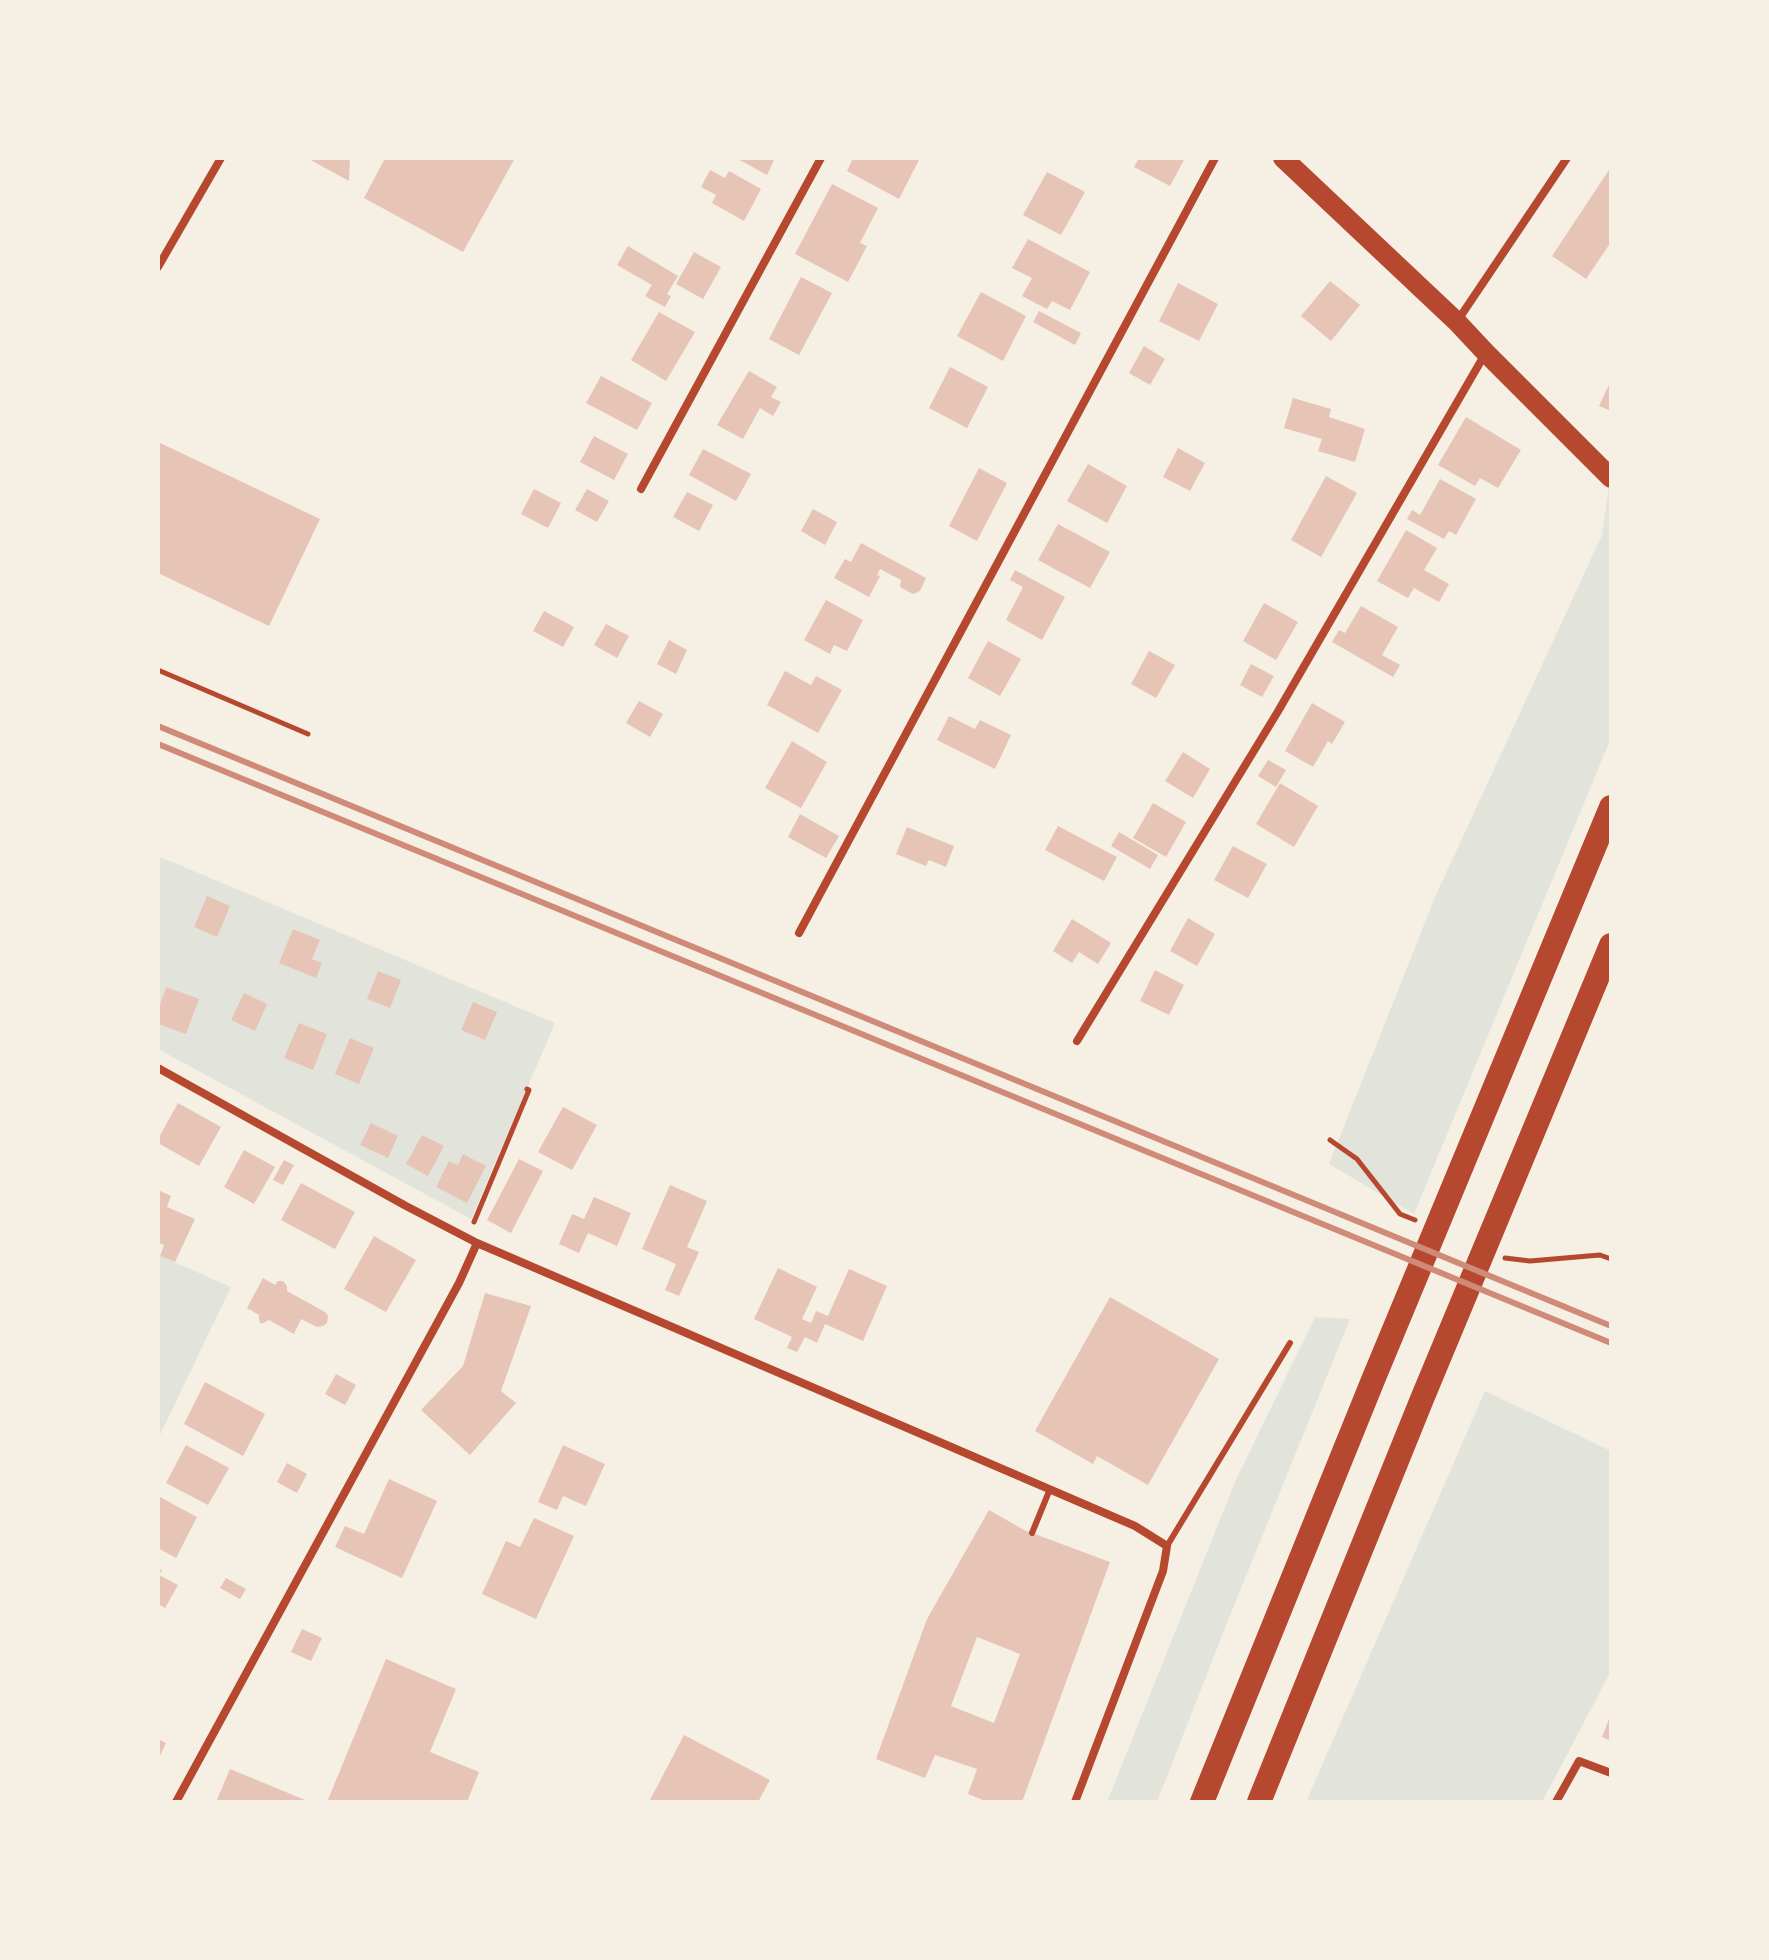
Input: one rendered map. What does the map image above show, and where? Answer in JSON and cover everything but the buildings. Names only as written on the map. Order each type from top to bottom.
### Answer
[{"type":"highway","points":[[1202,1802],[1611,807]]},
{"type":"highway","points":[[1259,1802],[1611,945]]},
{"type":"main road","points":[[1283,158],[1457,322],[1611,478]]},
{"type":"street","points":[[158,267],[221,158]]},
{"type":"street","points":[[641,489],[821,158]]},
{"type":"street","points":[[799,933],[1215,158]]},
{"type":"street","points":[[1457,322],[1567,158]]},
{"type":"street","points":[[1077,1041],[1277,713],[1486,353]]},
{"type":"street","points":[[159,1070],[477,1243],[1135,1526],[1167,1546],[1163,1571],[1075,1802]]},
{"type":"street","points":[[176,1802],[459,1283],[477,1243]]},
{"type":"street","points":[[1556,1802],[1579,1761],[1611,1773]]},
{"type":"lane","points":[[1167,1546],[1290,1343]]},
{"type":"lane","points":[[1032,1533],[1050,1489]]},
{"type":"path","points":[[158,670],[308,734]]},
{"type":"path","points":[[477,1243],[474,1222],[527,1089]]},
{"type":"path","points":[[1330,1140],[1357,1159],[1400,1214]]},
{"type":"path","points":[[1499,1257],[1530,1261],[1600,1255],[1611,1259]]},
{"type":"shaded area","points":[[1611,470],[1611,738],[1414,1214],[1329,1164],[1435,897],[1602,535]]},
{"type":"shaded area","points":[[158,856],[555,1023],[471,1219],[158,1049]]},
{"type":"shaded area","points":[[158,1255],[231,1287],[158,1439]]},
{"type":"shaded area","points":[[1315,1317],[1350,1319],[1157,1802],[1107,1802],[1235,1482]]},
{"type":"shaded area","points":[[1485,1391],[1611,1451],[1611,1671],[1542,1802],[1306,1802]]},
{"type":"railway","points":[[158,726],[1611,1326]]},
{"type":"railway","points":[[158,744],[1611,1343]]}]
